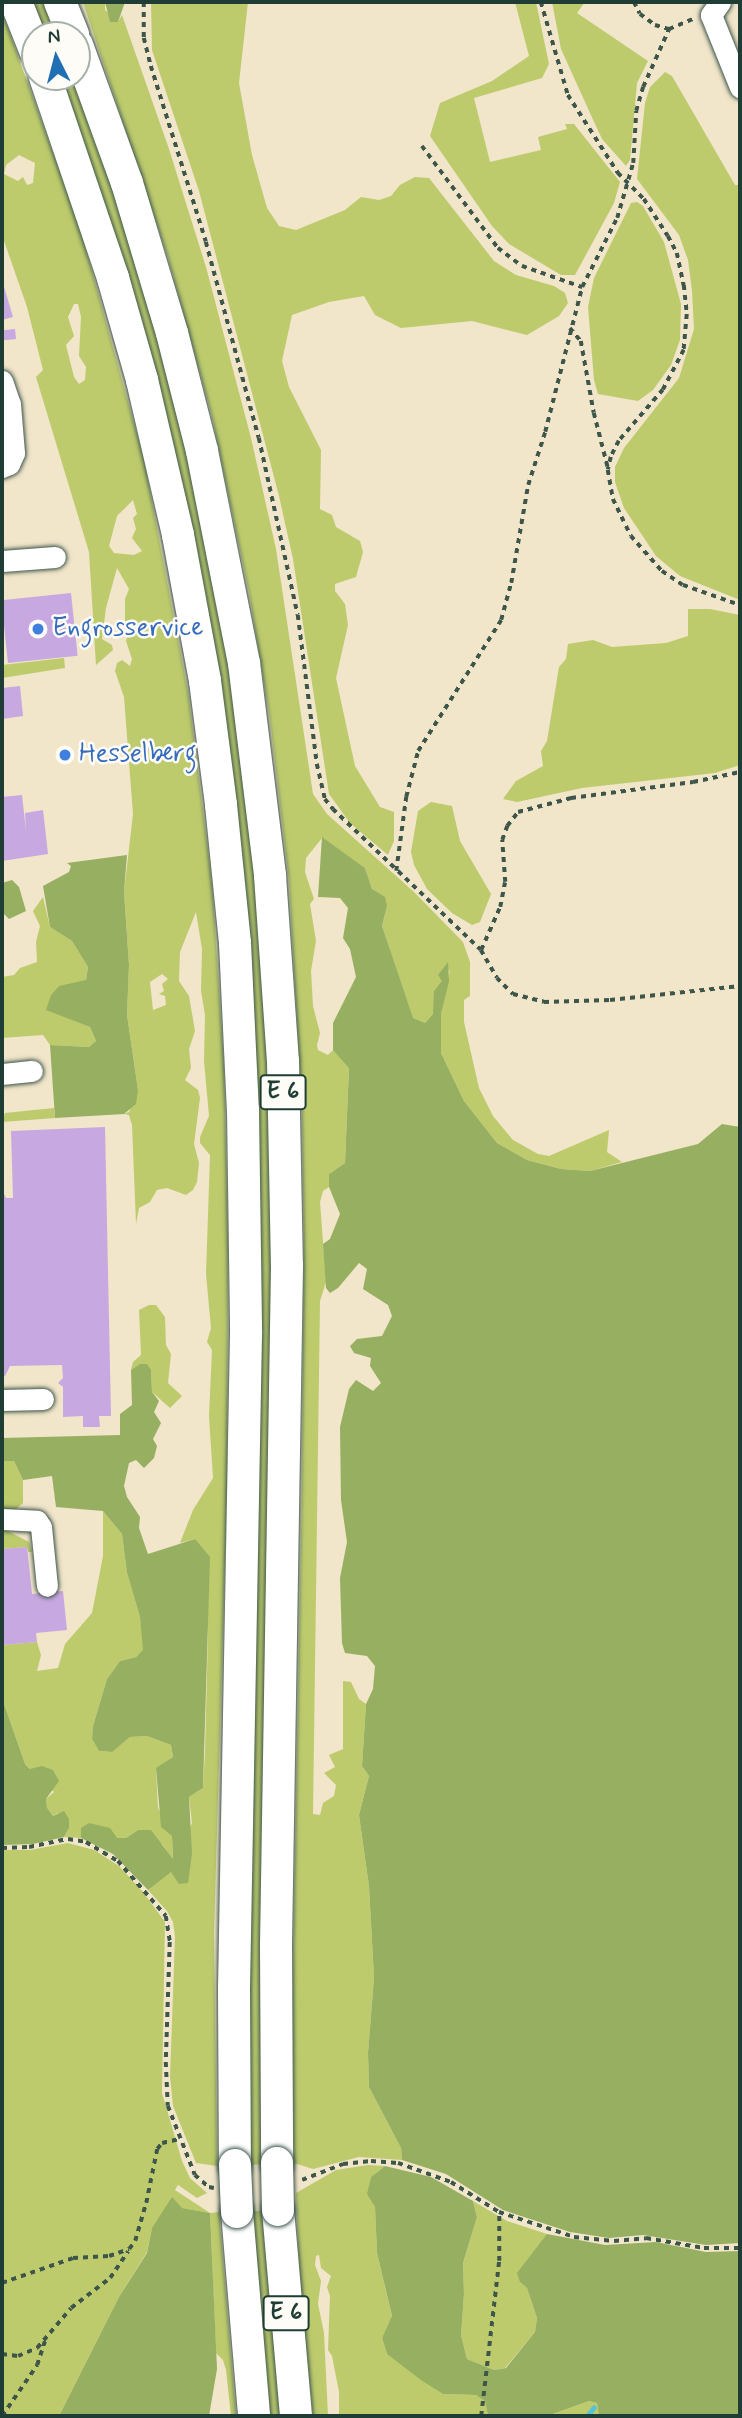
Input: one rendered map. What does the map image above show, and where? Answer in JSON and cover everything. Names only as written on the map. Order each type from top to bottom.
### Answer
[{"type":"highway","points":[[16,2],[24,21]]},
{"type":"highway","points":[[60,2],[67,21]]},
{"type":"highway","name":"E 6","points":[[91,85],[134,207],[172,333],[202,451],[244,663],[270,876],[283,1061],[287,1266],[276,1947],[286,2173],[278,2210],[296,2416]]},
{"type":"highway","name":"E 6","points":[[50,91],[113,278],[142,380],[178,534],[205,681],[233,929],[243,1110],[246,1334],[230,2188],[254,2416]]},
{"type":"lane","points":[[715,8],[740,87]]},
{"type":"lane","points":[[2,381],[10,404],[13,453],[9,464],[2,467]]},
{"type":"lane","points":[[2,561],[55,557]]},
{"type":"lane","points":[[2,1074],[32,1072]]},
{"type":"lane","points":[[2,1400],[43,1399]]},
{"type":"lane","points":[[2,1519],[37,1521],[41,1527],[47,1586]]},
{"type":"path","points":[[144,2],[144,38],[151,66],[191,190],[259,438],[298,615],[325,799],[349,828],[481,950],[497,978],[513,994],[544,1002],[610,1000],[740,986]]},
{"type":"path","points":[[541,2],[568,95],[618,173],[644,198],[677,253],[685,295],[687,332],[684,350],[672,376],[619,441],[608,470]]},
{"type":"path","points":[[634,2],[640,14],[655,25],[669,29]]},
{"type":"path","points":[[396,871],[406,797],[418,751],[501,620],[511,583],[528,485],[545,432],[569,328],[582,288],[617,218],[633,163],[636,111],[643,87],[669,29],[715,8]]},
{"type":"path","points":[[422,146],[498,248],[522,266],[582,288]]},
{"type":"path","points":[[569,328],[581,341],[613,499],[631,536],[662,571],[683,585],[740,605]]},
{"type":"path","points":[[481,950],[500,906],[505,882],[502,840],[507,826],[518,812],[570,798],[693,782],[740,772]]},
{"type":"path","points":[[2,1848],[29,1847],[68,1839],[86,1842],[118,1861],[166,1916],[170,1942],[166,2092],[180,2139],[195,2175],[209,2187],[230,2188]]},
{"type":"path","points":[[2,2354],[28,2354],[46,2339],[71,2308],[110,2278],[135,2241],[157,2149],[162,2143],[180,2139]]},
{"type":"path","points":[[286,2173],[371,2161],[398,2163],[451,2182],[499,2212],[574,2237],[614,2241],[646,2238],[704,2248],[740,2248]]},
{"type":"path","points":[[481,2416],[499,2272],[499,2212]]},
{"type":"path","points":[[2,2283],[73,2258],[109,2256],[129,2249]]},
{"type":"path","points":[[2,2416],[37,2365],[46,2339]]},
{"type":"green space","points":[[29,2],[48,2],[55,21],[36,21]]},
{"type":"green space","points":[[83,2],[105,2],[105,10],[118,22],[122,15],[169,149],[206,267],[251,438],[276,549],[313,794],[327,814],[414,892],[463,942],[470,962],[470,996],[464,1000],[464,1022],[479,1088],[493,1116],[513,1140],[538,1154],[549,1156],[609,1130],[607,1152],[622,1162],[590,1171],[561,1169],[527,1160],[497,1143],[464,1101],[441,1053],[441,1014],[450,969],[442,981],[433,1014],[425,1023],[412,1018],[382,926],[387,906],[372,889],[365,868],[322,838],[306,858],[305,872],[314,899],[310,904],[316,941],[311,971],[313,1006],[320,1033],[317,1045],[318,1050],[328,1055],[333,1050],[349,1067],[345,1163],[329,1174],[329,1187],[323,1191],[320,1202],[326,1282],[320,1301],[313,1814],[320,1815],[323,1803],[334,1796],[336,1785],[324,1773],[335,1767],[329,1755],[343,1749],[343,1681],[351,1682],[359,1699],[366,1704],[362,1766],[369,1776],[359,1815],[369,1886],[374,1978],[368,2053],[369,2087],[401,2148],[402,2160],[359,2157],[313,2169],[294,2163],[292,2029],[304,1231],[302,1107],[289,880],[270,719],[249,592],[212,416],[168,257]]},
{"type":"green space","points":[[105,2],[125,2],[118,22],[110,22]]},
{"type":"green space","points":[[151,2],[248,2],[239,83],[252,155],[267,208],[279,226],[296,230],[345,210],[361,197],[379,200],[391,196],[400,185],[415,177],[429,178],[494,261],[516,275],[554,286],[565,293],[568,303],[559,316],[527,335],[472,321],[401,328],[375,315],[364,296],[329,302],[292,315],[282,361],[289,387],[321,450],[320,509],[332,515],[336,527],[360,541],[363,552],[356,577],[335,584],[335,591],[345,604],[348,625],[336,678],[355,766],[380,807],[394,812],[394,841],[388,855],[350,823],[329,794],[293,559],[279,496],[199,191],[152,50]]},
{"type":"green space","points":[[515,2],[536,2],[549,64],[542,78],[474,98],[490,162],[541,150],[538,137],[567,129],[565,124],[574,124],[620,182],[614,203],[575,275],[561,275],[509,244],[492,226],[430,136],[440,103],[492,81],[529,56]]},
{"type":"green space","points":[[552,2],[585,2],[577,13],[648,61],[637,83],[630,160],[626,166],[602,139],[561,49]]},
{"type":"green space","points":[[2,12],[21,65],[21,91],[31,91],[80,228],[144,460],[188,692],[212,883],[224,1067],[228,1241],[227,1492],[214,1933],[217,2166],[196,2163],[173,2106],[170,2077],[175,1937],[173,1922],[167,1911],[148,1890],[165,1874],[172,1872],[192,1823],[189,1797],[203,1788],[208,1633],[195,1539],[180,1543],[193,1510],[213,1478],[209,1416],[212,1350],[207,1342],[211,1328],[206,1274],[210,1155],[200,1143],[209,1116],[204,1061],[205,1015],[201,991],[202,949],[196,912],[180,952],[179,981],[189,996],[195,1031],[189,1049],[191,1068],[185,1080],[198,1090],[200,1098],[194,1144],[199,1163],[197,1182],[193,1190],[186,1195],[167,1188],[157,1190],[150,1202],[139,1208],[136,1224],[132,1125],[129,1115],[124,1114],[129,1112],[138,1090],[127,1015],[129,965],[124,892],[133,814],[124,697],[115,671],[117,663],[122,660],[130,666],[132,659],[126,641],[128,633],[125,623],[125,599],[129,589],[117,568],[106,608],[102,639],[112,645],[113,650],[96,665],[89,552],[36,377],[43,370],[27,307],[2,235]],"holes":[[[19,155],[35,163],[33,183],[27,185],[23,177],[18,181],[4,174],[6,165]],[[74,304],[78,304],[81,317],[79,356],[86,367],[85,380],[79,384],[74,377],[66,345],[74,336],[68,317]],[[133,500],[137,514],[133,518],[136,529],[132,538],[142,551],[134,555],[114,553],[109,546],[117,516]],[[162,974],[168,979],[162,984],[164,991],[159,994],[165,996],[166,1005],[153,1010],[150,982]]]},
{"type":"green space","points":[[665,72],[672,76],[735,185],[740,185],[740,600],[680,576],[656,556],[624,508],[615,482],[615,467],[624,448],[679,378],[694,329],[688,260],[679,235],[637,179],[645,103],[650,87]]},
{"type":"green space","points":[[61,91],[82,91],[103,147],[191,454],[246,760],[273,1117],[264,2164],[248,2165],[241,875]]},
{"type":"green space","points":[[637,202],[643,206],[664,242],[681,304],[680,340],[671,365],[653,390],[638,401],[598,394],[594,380],[588,307],[594,278],[631,203]]},
{"type":"green space","points":[[688,609],[710,609],[740,615],[740,765],[715,773],[582,788],[517,802],[503,799],[516,781],[543,766],[541,751],[547,741],[559,667],[566,659],[568,644],[593,640],[612,647],[666,643],[688,636]]},
{"type":"green space","points":[[64,658],[65,668],[2,678],[2,665]]},
{"type":"green space","points":[[431,802],[452,806],[460,841],[491,894],[480,922],[472,925],[452,913],[427,889],[414,865],[411,852],[418,811]]},
{"type":"green space","points":[[322,837],[365,868],[372,889],[385,897],[387,906],[382,926],[413,1018],[425,1023],[433,1014],[434,991],[442,981],[438,975],[448,962],[449,981],[441,1014],[441,1053],[464,1101],[497,1143],[527,1160],[561,1169],[590,1171],[698,1144],[722,1124],[740,1127],[740,2243],[706,2245],[643,2235],[609,2238],[570,2232],[503,2210],[446,2174],[402,2160],[401,2148],[369,2087],[368,2053],[374,1978],[369,1886],[359,1815],[369,1776],[362,1766],[366,1704],[373,1689],[375,1666],[367,1656],[345,1653],[342,1643],[340,1578],[347,1542],[341,1500],[340,1427],[349,1389],[356,1380],[373,1391],[381,1383],[370,1366],[371,1358],[354,1353],[350,1346],[357,1339],[382,1336],[392,1316],[388,1305],[363,1289],[367,1269],[359,1263],[338,1288],[330,1293],[326,1288],[323,1244],[330,1239],[340,1214],[329,1187],[329,1174],[345,1163],[349,1068],[333,1050],[333,1023],[356,977],[350,949],[343,938],[348,908],[340,898],[318,897]]},
{"type":"green space","points":[[127,855],[124,892],[129,965],[127,1015],[138,1090],[136,1104],[124,1114],[55,1118],[50,1045],[89,1047],[96,1041],[90,1027],[46,1010],[51,995],[59,986],[86,980],[88,967],[72,941],[50,927],[43,886],[69,872],[71,866],[67,863]]},
{"type":"green space","points":[[12,880],[19,887],[26,911],[9,919],[2,912],[2,883]]},
{"type":"green space","points":[[43,897],[50,927],[72,941],[88,967],[86,980],[46,1009],[90,1027],[96,1041],[89,1047],[50,1045],[43,1035],[2,1038],[2,977],[14,975],[20,968],[37,962],[36,942],[40,926],[33,911]]},
{"type":"green space","points":[[54,1108],[55,1118],[2,1122],[5,1113]]},
{"type":"green space","points":[[156,1305],[165,1317],[166,1345],[171,1354],[168,1383],[182,1396],[170,1408],[152,1392],[151,1370],[140,1364],[131,1370],[133,1362],[141,1355],[139,1310]]},
{"type":"green space","points":[[140,1364],[147,1364],[151,1370],[152,1392],[159,1401],[154,1412],[161,1423],[153,1439],[157,1446],[154,1458],[144,1468],[136,1460],[129,1463],[124,1486],[127,1497],[140,1517],[139,1528],[148,1554],[195,1539],[210,1557],[203,1788],[189,1797],[192,1854],[188,1883],[179,1884],[171,1872],[148,1890],[113,1854],[81,1838],[81,1828],[89,1823],[110,1828],[117,1838],[126,1838],[138,1830],[151,1830],[173,1859],[172,1836],[161,1827],[156,1768],[173,1757],[171,1745],[147,1736],[130,1737],[112,1752],[99,1751],[92,1739],[93,1726],[107,1679],[120,1661],[136,1657],[143,1650],[140,1617],[127,1573],[122,1534],[103,1511],[56,1507],[52,1476],[23,1480],[14,1461],[2,1461],[2,1438],[120,1435],[120,1414],[132,1405],[131,1370]]},
{"type":"green space","points":[[2,1461],[14,1461],[23,1480],[23,1503],[14,1511],[2,1513]]},
{"type":"green space","points":[[103,1511],[122,1534],[127,1573],[140,1617],[144,1650],[136,1657],[120,1661],[107,1679],[93,1726],[92,1739],[99,1751],[111,1752],[130,1737],[147,1736],[171,1745],[173,1757],[156,1769],[158,1808],[172,1836],[173,1860],[163,1845],[138,1830],[126,1838],[116,1838],[81,1828],[81,1838],[64,1837],[69,1828],[58,1813],[53,1816],[47,1809],[46,1799],[54,1792],[25,1764],[2,1698],[2,1645],[37,1642],[41,1655],[37,1671],[58,1668],[65,1644],[92,1613],[103,1556]]},
{"type":"green space","points":[[2,1528],[29,1542],[32,1552],[28,1552],[27,1547],[2,1549]]},
{"type":"green space","points":[[2,1698],[25,1764],[30,1769],[42,1766],[53,1770],[59,1781],[46,1799],[47,1808],[53,1816],[64,1811],[69,1819],[69,1828],[64,1837],[33,1844],[2,1845]]},
{"type":"green space","points":[[68,1843],[94,1850],[119,1866],[165,1922],[162,2093],[182,2161],[190,2178],[207,2193],[197,2198],[178,2185],[175,2190],[210,2213],[181,2208],[152,2228],[147,2252],[119,2297],[59,2416],[2,2416],[2,1850],[30,1850]]},
{"type":"green space","points":[[368,2165],[385,2166],[371,2177],[368,2194],[375,2207],[377,2253],[392,2317],[382,2338],[387,2354],[443,2394],[476,2395],[485,2400],[488,2416],[339,2416],[339,2392],[332,2356],[328,2350],[330,2296],[327,2287],[331,2276],[321,2268],[319,2255],[316,2256],[315,2265],[321,2281],[318,2304],[324,2333],[328,2416],[313,2416],[300,2290],[296,2193],[336,2170]]},
{"type":"green space","points":[[385,2166],[431,2177],[473,2201],[477,2217],[463,2263],[461,2335],[467,2359],[494,2370],[506,2368],[535,2332],[537,2318],[527,2288],[520,2282],[517,2273],[547,2234],[605,2245],[656,2242],[706,2252],[740,2251],[740,2416],[599,2416],[597,2403],[589,2401],[547,2416],[488,2416],[485,2401],[476,2395],[443,2394],[421,2380],[387,2354],[382,2338],[392,2316],[377,2253],[375,2207],[367,2194],[371,2177]]},
{"type":"green space","points":[[172,2197],[182,2208],[210,2213],[217,2369],[209,2416],[59,2416],[119,2297],[147,2253],[152,2228]]},
{"type":"green space","points":[[473,2201],[507,2221],[547,2234],[520,2282],[527,2288],[537,2318],[535,2332],[505,2368],[494,2370],[467,2359],[461,2335],[463,2263],[477,2217]]},
{"type":"green space","points":[[250,2211],[265,2211],[282,2416],[264,2416]]},
{"type":"green space","points":[[219,2212],[236,2416],[231,2416],[226,2370],[223,2360],[216,2353],[210,2213]]},
{"type":"green space","points":[[589,2401],[597,2403],[599,2416],[547,2416]]},
{"type":"building","points":[[2,280],[13,317],[2,320]]},
{"type":"building","points":[[15,329],[16,339],[4,340],[3,330]]},
{"type":"building","name":"Engrosservice","points":[[71,593],[78,656],[8,663],[2,600]]},
{"type":"building","points":[[20,686],[23,716],[2,719],[2,688]]},
{"type":"building","points":[[22,795],[26,831],[25,813],[43,810],[48,854],[2,861],[2,797]]},
{"type":"building","points":[[105,1127],[111,1416],[99,1416],[100,1427],[83,1427],[83,1416],[63,1417],[63,1387],[58,1383],[63,1378],[62,1365],[10,1366],[5,1376],[2,1375],[2,1190],[6,1198],[13,1198],[11,1131]]},
{"type":"building","points":[[27,1547],[32,1594],[63,1591],[67,1630],[36,1633],[37,1642],[2,1645],[2,1549]]},
{"type":"waterway","points":[[587,2416],[594,2407]]},
{"type":"place","name":"Engrosservice","points":[[38,629]]},
{"type":"place","name":"Hesselberg","points":[[65,755]]}]
